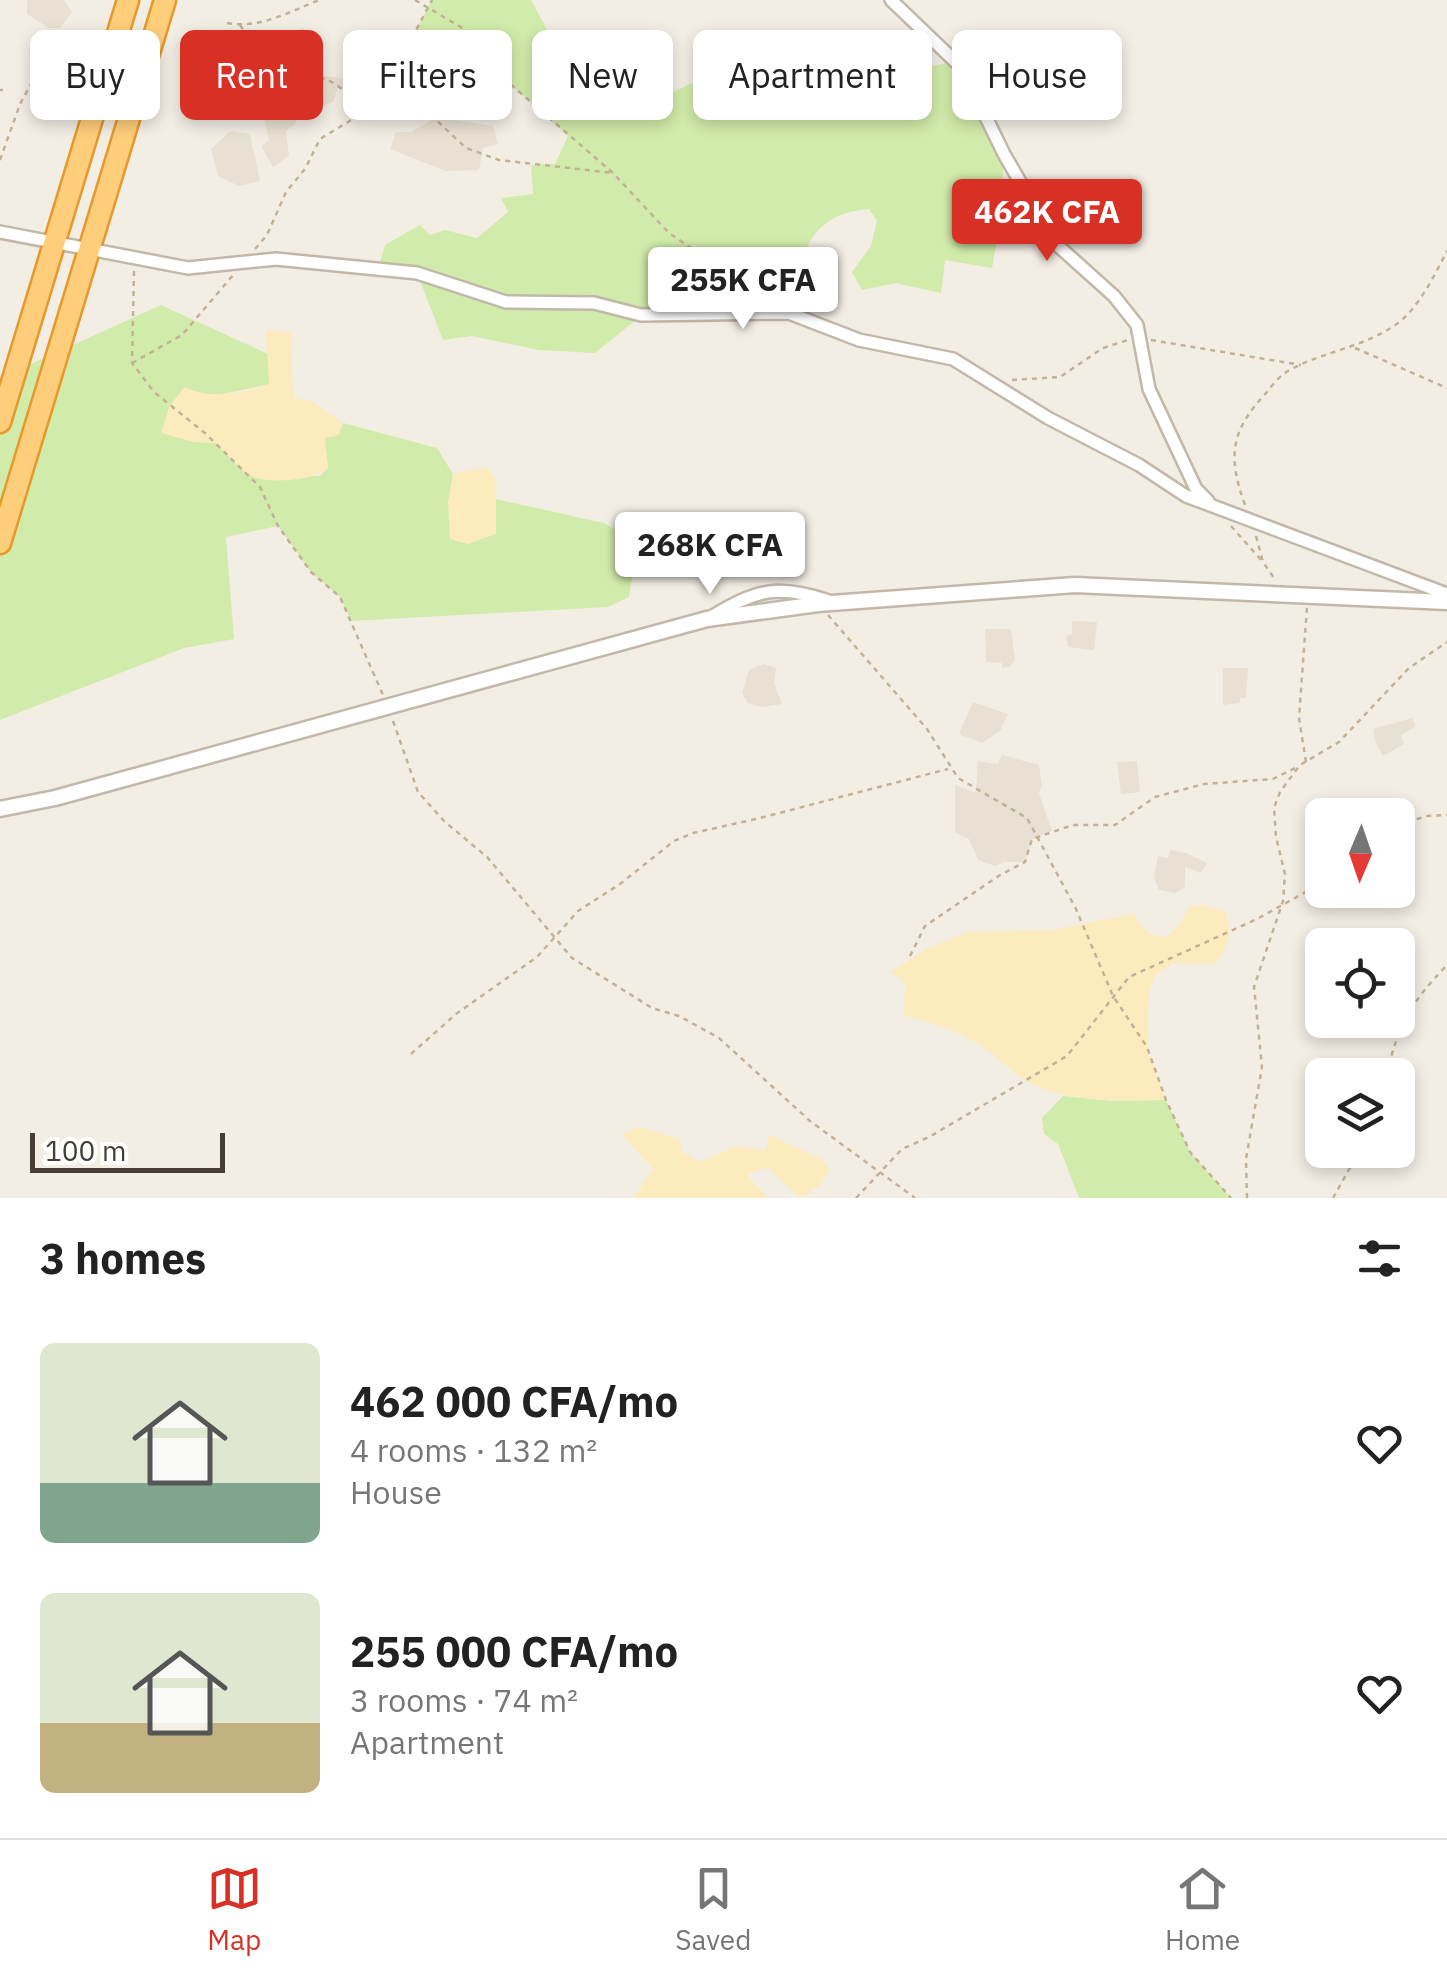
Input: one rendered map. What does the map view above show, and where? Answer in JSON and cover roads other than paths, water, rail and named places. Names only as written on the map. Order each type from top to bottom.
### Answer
[{"type":"highway","points":[[0,422],[128,0]]},
{"type":"highway","points":[[0,543],[165,0]]},
{"type":"street","points":[[891,0],[962,68],[1004,154],[1056,244],[1114,296],[1138,325],[1149,389],[1196,490],[1211,505]]},
{"type":"street","points":[[0,232],[188,268],[276,259],[418,273],[506,302],[594,303],[642,314],[789,313],[859,340],[953,358],[1048,418],[1139,465],[1186,496],[1447,594]]},
{"type":"street","points":[[0,809],[74,793],[707,619],[825,603],[1076,586],[1447,602]]}]
